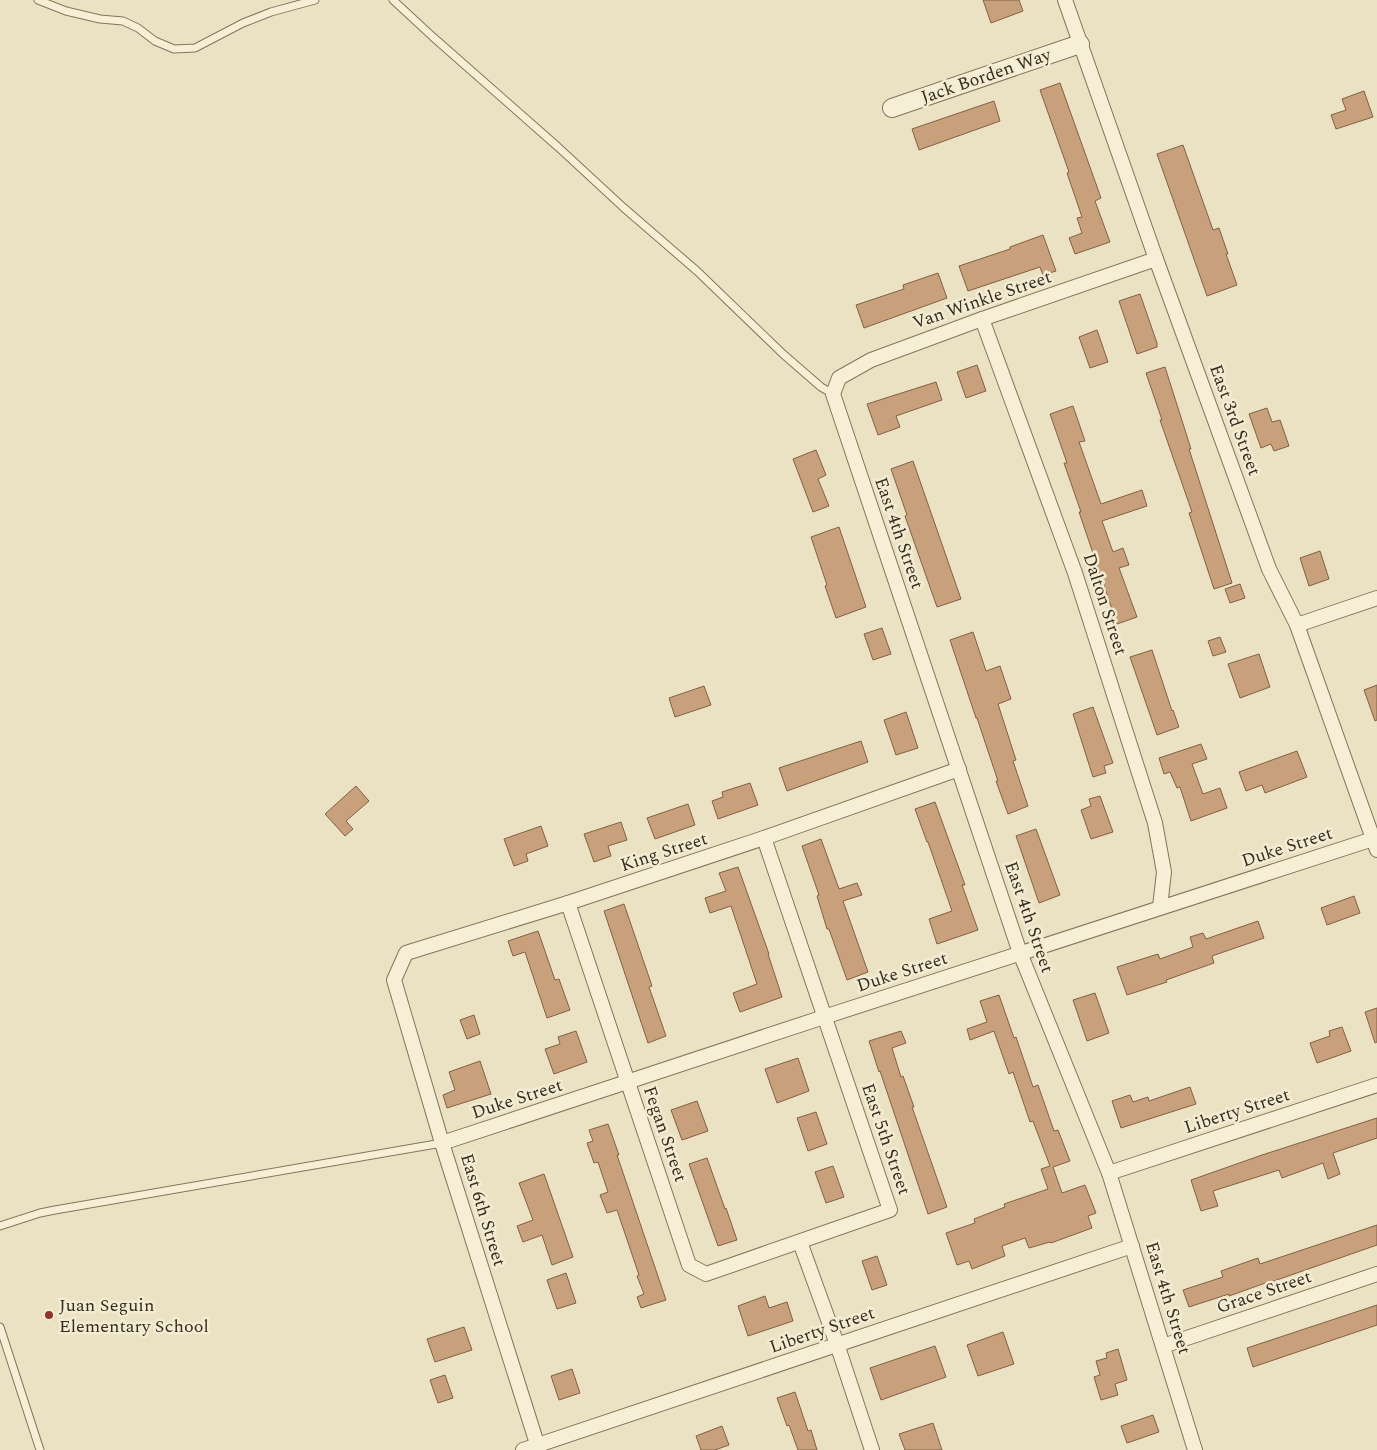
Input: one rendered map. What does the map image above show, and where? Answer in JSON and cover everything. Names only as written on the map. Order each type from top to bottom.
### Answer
[{"type":"street","name":"East 3rd Street","points":[[1065,0],[1156,259],[1269,569],[1297,625],[1375,844]]},
{"type":"street","name":"Jack Borden Way","points":[[892,108],[1080,44]]},
{"type":"street","name":"Van Winkle Street","points":[[833,394],[838,378],[871,360],[982,318],[1156,259]]},
{"type":"street","name":"Dalton Street","points":[[982,318],[1076,573],[1155,823],[1164,872],[1160,908]]},
{"type":"street","name":"East 4th Street","points":[[833,394],[1020,953],[1109,1173],[1195,1450]]},
{"type":"street","points":[[1297,625],[1377,598]]},
{"type":"street","name":"King Street","points":[[394,980],[406,952],[568,903],[764,838],[959,769]]},
{"type":"street","name":"East 5th Street","points":[[764,838],[890,1210],[800,1242]]},
{"type":"street","name":"Duke Street","points":[[442,1143],[1160,908],[1375,844]]},
{"type":"street","name":"Fegan Street","points":[[568,903],[689,1265],[706,1274],[800,1242]]},
{"type":"street","name":"East 6th Street","points":[[394,980],[442,1143],[538,1448]]},
{"type":"street","name":"Liberty Street","points":[[1109,1173],[1377,1085]]},
{"type":"street","points":[[800,1242],[837,1344],[872,1450]]},
{"type":"street","name":"Liberty Street","points":[[523,1450],[538,1448],[837,1344],[1132,1246]]},
{"type":"street","name":"Grace Street","points":[[1164,1346],[1377,1274]]},
{"type":"lane","points":[[38,0],[74,13],[100,19],[123,21],[138,28],[155,41],[174,49],[195,48],[244,23],[271,12],[314,0]]},
{"type":"lane","points":[[393,0],[624,208],[697,271],[783,354],[816,383],[833,394]]},
{"type":"lane","points":[[0,1226],[54,1210],[442,1143]]},
{"type":"lane","points":[[0,1327],[40,1450]]},
{"type":"building","points":[[983,0],[1019,0],[1023,11],[991,23]]},
{"type":"building","points":[[1060,83],[1101,198],[1095,201],[1110,242],[1075,254],[1069,238],[1082,233],[1077,218],[1082,217],[1067,173],[1069,172],[1040,90]]},
{"type":"building","points":[[1364,91],[1373,117],[1336,129],[1331,115],[1346,110],[1342,99]]},
{"type":"building","points":[[994,101],[1000,121],[919,150],[912,129]]},
{"type":"building","points":[[1183,145],[1213,230],[1219,228],[1237,285],[1207,296],[1157,154]]},
{"type":"building","points":[[1043,235],[1056,271],[1043,275],[1040,267],[968,291],[959,266],[1010,249],[1010,247]]},
{"type":"building","points":[[938,273],[947,298],[864,328],[856,305],[904,289],[903,285]]},
{"type":"building","points":[[1140,294],[1157,347],[1137,354],[1119,301]]},
{"type":"building","points":[[1097,330],[1108,362],[1090,368],[1079,337]]},
{"type":"building","points":[[977,365],[986,391],[966,398],[957,372]]},
{"type":"building","points":[[1165,367],[1232,583],[1214,589],[1189,513],[1192,512],[1146,373]]},
{"type":"building","points":[[936,382],[942,400],[896,416],[900,427],[878,435],[867,404]]},
{"type":"building","points":[[1073,406],[1085,441],[1079,442],[1101,504],[1142,490],[1147,506],[1102,521],[1113,552],[1123,548],[1129,565],[1119,568],[1137,617],[1117,624],[1079,512],[1081,512],[1064,463],[1067,463],[1050,414]]},
{"type":"building","points":[[1267,408],[1272,422],[1280,420],[1289,446],[1274,451],[1271,444],[1261,448],[1249,414]]},
{"type":"building","points":[[816,450],[826,475],[818,479],[829,506],[813,512],[793,459]]},
{"type":"building","points":[[913,461],[961,599],[937,607],[905,516],[907,515],[891,469]]},
{"type":"building","points":[[839,527],[866,607],[836,618],[811,537]]},
{"type":"building","points":[[1320,551],[1329,579],[1309,586],[1300,558]]},
{"type":"building","points":[[1240,584],[1245,598],[1230,603],[1225,589]]},
{"type":"building","points":[[882,628],[891,654],[873,660],[864,634]]},
{"type":"building","points":[[973,632],[986,671],[1000,666],[1011,699],[998,704],[1016,760],[1013,761],[1028,806],[1008,814],[950,640]]},
{"type":"building","points":[[1220,637],[1226,652],[1213,656],[1208,641]]},
{"type":"building","points":[[1152,650],[1179,727],[1157,735],[1130,657]]},
{"type":"building","points":[[1259,654],[1270,687],[1240,698],[1228,664]]},
{"type":"building","points":[[1377,685],[1377,720],[1375,721],[1364,690]]},
{"type":"building","points":[[704,686],[711,705],[675,717],[669,698]]},
{"type":"building","points":[[1093,707],[1113,763],[1104,766],[1106,773],[1093,777],[1073,714]]},
{"type":"building","points":[[906,712],[918,748],[896,755],[884,720]]},
{"type":"building","points":[[861,741],[868,762],[787,791],[779,768]]},
{"type":"building","points":[[1201,744],[1207,759],[1192,764],[1203,794],[1220,788],[1227,808],[1191,821],[1180,787],[1177,788],[1170,772],[1164,774],[1159,758]]},
{"type":"building","points":[[1297,751],[1307,777],[1265,793],[1262,785],[1246,791],[1239,772]]},
{"type":"building","points":[[750,783],[758,805],[718,819],[712,801],[723,797],[722,792]]},
{"type":"building","points":[[356,786],[369,801],[346,821],[353,829],[345,836],[325,814]]},
{"type":"building","points":[[1100,796],[1113,832],[1091,839],[1081,810],[1091,806],[1089,799]]},
{"type":"building","points":[[935,802],[965,885],[962,885],[978,930],[937,944],[929,919],[952,911],[915,809]]},
{"type":"building","points":[[688,804],[695,825],[655,839],[647,818]]},
{"type":"building","points":[[621,822],[627,840],[608,846],[611,856],[594,862],[584,834]]},
{"type":"building","points":[[541,826],[548,846],[526,854],[528,861],[514,866],[504,839]]},
{"type":"building","points":[[1036,829],[1060,895],[1039,903],[1016,836]]},
{"type":"building","points":[[821,839],[839,889],[857,883],[862,895],[843,901],[868,972],[847,980],[829,929],[827,929],[817,896],[819,895],[802,846]]},
{"type":"building","points":[[738,867],[782,997],[740,1012],[733,993],[757,984],[731,906],[710,913],[705,898],[726,891],[719,873]]},
{"type":"building","points":[[1354,896],[1360,913],[1327,925],[1321,908]]},
{"type":"building","points":[[624,904],[652,986],[649,987],[666,1036],[648,1043],[604,911]]},
{"type":"building","points":[[1258,921],[1264,938],[1212,956],[1214,963],[1166,980],[1167,982],[1127,995],[1117,967],[1158,954],[1160,959],[1193,947],[1190,937],[1203,933],[1206,939]]},
{"type":"building","points":[[538,931],[555,980],[559,979],[570,1010],[547,1018],[525,952],[513,956],[508,941]]},
{"type":"building","points":[[1095,993],[1109,1033],[1087,1041],[1073,1000]]},
{"type":"building","points":[[999,995],[1033,1087],[1038,1085],[1054,1131],[1058,1130],[1070,1161],[1053,1167],[1062,1193],[1085,1185],[1096,1213],[1088,1216],[1092,1228],[1051,1243],[1029,1248],[1025,1238],[1002,1246],[1005,1256],[972,1269],[969,1261],[957,1265],[946,1233],[975,1223],[974,1219],[1005,1207],[1004,1204],[1048,1189],[1041,1169],[1050,1166],[1033,1121],[1030,1122],[1013,1072],[1009,1074],[994,1031],[970,1040],[967,1029],[987,1022],[980,1001]]},
{"type":"building","points":[[1377,1008],[1377,1042],[1375,1043],[1365,1012]]},
{"type":"building","points":[[474,1015],[480,1034],[467,1039],[460,1020]]},
{"type":"building","points":[[1342,1027],[1351,1051],[1317,1063],[1310,1043],[1330,1036],[1329,1031]]},
{"type":"building","points":[[576,1031],[587,1062],[554,1074],[545,1049],[560,1044],[558,1037]]},
{"type":"building","points":[[901,1031],[906,1043],[892,1048],[901,1077],[903,1076],[914,1107],[912,1107],[947,1207],[928,1214],[869,1041]]},
{"type":"building","points":[[798,1058],[809,1091],[777,1103],[765,1069]]},
{"type":"building","points":[[480,1061],[491,1094],[447,1108],[443,1095],[455,1090],[449,1072]]},
{"type":"building","points":[[1190,1087],[1196,1104],[1121,1128],[1112,1101],[1130,1095],[1133,1102],[1148,1097],[1149,1101]]},
{"type":"building","points":[[697,1101],[708,1131],[682,1140],[671,1110]]},
{"type":"building","points":[[816,1112],[827,1144],[808,1151],[797,1118]]},
{"type":"building","points":[[1377,1118],[1377,1138],[1333,1153],[1340,1174],[1328,1179],[1323,1163],[1282,1178],[1279,1170],[1213,1191],[1218,1206],[1201,1211],[1191,1180]]},
{"type":"building","points":[[608,1124],[666,1300],[641,1308],[637,1297],[644,1294],[637,1276],[639,1275],[617,1210],[607,1213],[600,1195],[608,1192],[598,1162],[594,1163],[587,1143],[593,1141],[589,1130]]},
{"type":"building","points":[[707,1158],[737,1240],[718,1246],[689,1164]]},
{"type":"building","points":[[833,1166],[844,1197],[826,1203],[815,1172]]},
{"type":"building","points":[[544,1174],[573,1257],[552,1265],[542,1235],[523,1242],[517,1226],[533,1220],[519,1183]]},
{"type":"building","points":[[1377,1225],[1377,1245],[1229,1296],[1229,1294],[1189,1307],[1183,1290],[1223,1277],[1221,1271],[1258,1258],[1260,1264]]},
{"type":"building","points":[[877,1256],[887,1285],[872,1290],[862,1261]]},
{"type":"building","points":[[566,1273],[576,1303],[557,1309],[547,1280]]},
{"type":"building","points":[[765,1296],[769,1308],[787,1302],[793,1321],[748,1336],[738,1306]]},
{"type":"building","points":[[1377,1305],[1377,1325],[1253,1367],[1247,1348]]},
{"type":"building","points":[[464,1327],[472,1350],[435,1362],[427,1339]]},
{"type":"building","points":[[1003,1332],[1014,1364],[978,1376],[967,1345]]},
{"type":"building","points":[[935,1346],[946,1377],[881,1400],[870,1368]]},
{"type":"building","points":[[1118,1349],[1127,1380],[1115,1384],[1118,1395],[1101,1400],[1094,1377],[1100,1375],[1096,1361],[1107,1358],[1106,1353]]},
{"type":"building","points":[[572,1369],[580,1393],[559,1400],[551,1376]]},
{"type":"building","points":[[445,1375],[453,1398],[438,1403],[430,1380]]},
{"type":"building","points":[[795,1392],[808,1431],[811,1430],[817,1450],[798,1450],[789,1425],[787,1426],[777,1398]]},
{"type":"building","points":[[1153,1415],[1159,1432],[1127,1443],[1121,1426]]},
{"type":"building","points":[[933,1423],[942,1450],[905,1450],[899,1434]]},
{"type":"building","points":[[722,1426],[729,1445],[715,1450],[701,1450],[696,1436]]},
{"type":"place","name":"Juan Seguin Elementary School","points":[[49,1315]]}]
